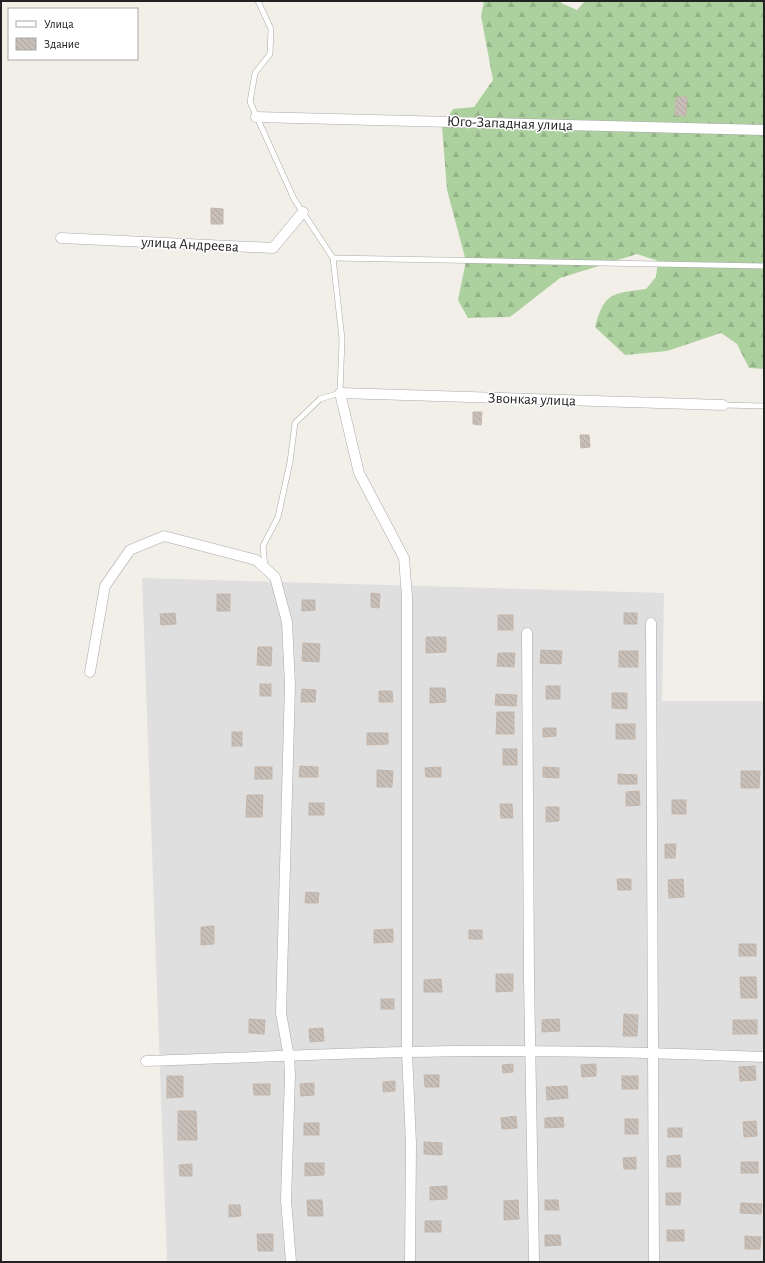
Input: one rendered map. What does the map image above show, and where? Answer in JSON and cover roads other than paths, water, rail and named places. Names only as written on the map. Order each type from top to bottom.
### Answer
[{"type":"street","name":"Юго-Западная улица","points":[[256,117],[764,130]]},
{"type":"street","name":"улица Андреева","points":[[61,238],[273,248],[303,212]]},
{"type":"street","name":"Звонкая улица","points":[[340,393],[723,405]]},
{"type":"street","points":[[340,393],[359,473],[404,558],[407,597],[407,1052],[410,1130],[410,1262]]},
{"type":"street","points":[[90,672],[105,586],[130,550],[164,536],[256,560],[275,578],[283,602],[287,630],[290,685],[281,1013],[289,1057],[290,1097],[286,1200],[291,1262]]},
{"type":"street","points":[[651,623],[654,1262]]},
{"type":"street","points":[[527,633],[526,774],[534,1262]]},
{"type":"street","points":[[146,1061],[407,1052],[530,1051],[652,1052],[764,1057]]},
{"type":"lane","points":[[258,1],[272,29],[270,54],[255,73],[250,102],[294,199],[333,258],[342,338],[340,393],[320,399],[295,423],[290,462],[278,517],[263,546],[265,568]]},
{"type":"lane","points":[[333,258],[764,266]]},
{"type":"lane","points":[[723,405],[764,406]]}]
